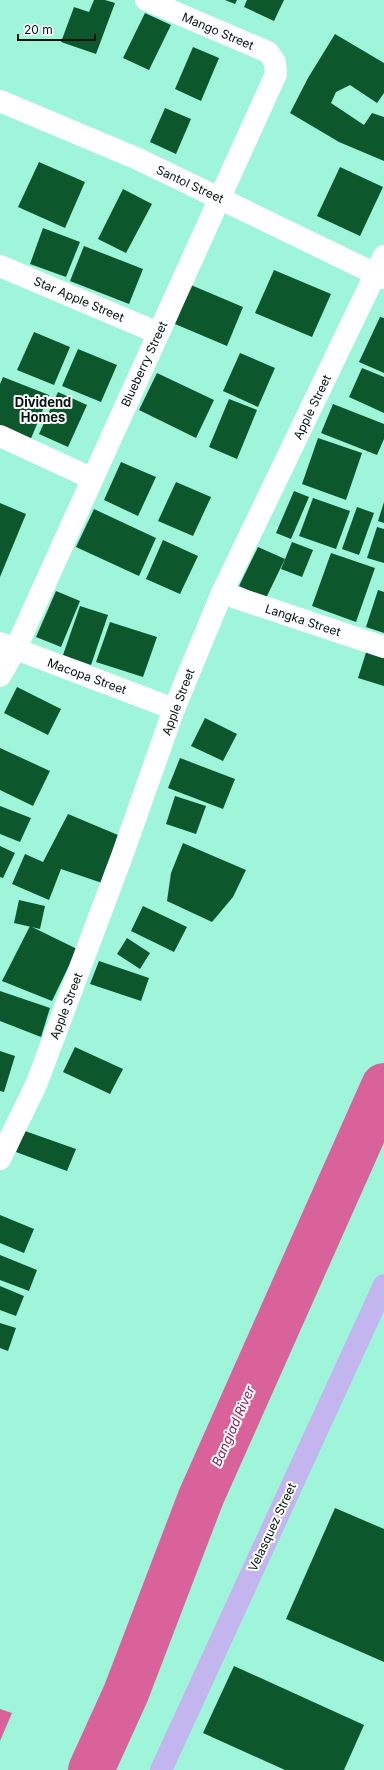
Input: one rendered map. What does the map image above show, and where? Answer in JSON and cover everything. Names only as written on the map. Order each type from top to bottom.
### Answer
[{"type":"main road","name":"Velasquez Street","points":[[161,1770],[384,1285]]},
{"type":"street","name":"Mango Street","points":[[146,0],[268,52]]},
{"type":"street","name":"Blueberry Street","points":[[0,676],[7,646],[91,478],[276,74],[275,62],[268,52]]},
{"type":"street","name":"Santol Street","points":[[0,101],[138,159],[220,198],[381,270]]},
{"type":"street","name":"Star Apple Street","points":[[0,266],[158,332]]},
{"type":"street","name":"Apple Street","points":[[0,1159],[36,1085],[122,856],[174,709],[222,593],[381,270]]},
{"type":"street","points":[[0,436],[91,478]]},
{"type":"street","name":"Langka Street","points":[[222,593],[384,647]]},
{"type":"street","name":"Macopa Street","points":[[7,646],[174,709]]},
{"type":"shaded area","points":[[0,1709],[12,1713],[0,1741]]},
{"type":"building","points":[[94,0],[105,0],[115,3],[96,54],[61,42],[74,7],[89,12]]},
{"type":"building","points":[[225,0],[237,0],[235,4]]},
{"type":"building","points":[[247,0],[284,0],[274,21],[244,7]]},
{"type":"building","points":[[145,13],[171,25],[149,70],[123,58]]},
{"type":"building","points":[[335,34],[384,63],[384,93],[377,103],[350,85],[336,92],[331,103],[364,125],[372,113],[384,117],[384,161],[339,142],[290,113],[308,78]]},
{"type":"building","points":[[193,47],[219,58],[201,101],[175,89]]},
{"type":"building","points":[[165,108],[191,119],[176,154],[150,142]]},
{"type":"building","points":[[39,162],[85,182],[65,228],[18,207]]},
{"type":"building","points":[[340,167],[383,187],[360,236],[317,216]]},
{"type":"building","points":[[123,189],[152,204],[126,253],[98,239]]},
{"type":"building","points":[[43,228],[80,242],[66,277],[30,264]]},
{"type":"building","points":[[84,246],[143,269],[129,304],[70,281]]},
{"type":"building","points":[[274,270],[331,294],[312,337],[255,313]]},
{"type":"building","points":[[191,285],[243,307],[227,346],[175,324]]},
{"type":"building","points":[[380,317],[384,318],[384,373],[359,362]]},
{"type":"building","points":[[34,332],[70,347],[54,385],[17,370]]},
{"type":"building","points":[[78,349],[117,365],[101,402],[62,386]]},
{"type":"building","points":[[240,353],[275,368],[258,407],[223,391]]},
{"type":"building","points":[[362,368],[384,377],[384,413],[349,397]]},
{"type":"building","points":[[157,373],[214,400],[196,438],[139,410]]},
{"type":"building","points":[[3,377],[49,395],[30,441],[0,429],[0,384]]},
{"type":"building","points":[[58,392],[87,405],[68,447],[39,434]]},
{"type":"building","points":[[229,399],[257,410],[237,459],[209,447]]},
{"type":"building","points":[[333,404],[384,424],[384,439],[377,455],[321,433]]},
{"type":"building","points":[[318,438],[362,453],[346,500],[302,484]]},
{"type":"building","points":[[121,462],[156,477],[138,516],[104,500]]},
{"type":"building","points":[[176,482],[211,497],[193,536],[158,521]]},
{"type":"building","points":[[294,491],[309,497],[291,539],[276,533]]},
{"type":"building","points":[[313,498],[350,511],[336,549],[299,536]]},
{"type":"building","points":[[384,502],[384,523],[378,521]]},
{"type":"building","points":[[0,503],[26,514],[0,577]]},
{"type":"building","points":[[357,507],[374,513],[359,555],[342,549]]},
{"type":"building","points":[[94,509],[156,538],[139,576],[76,547]]},
{"type":"building","points":[[377,527],[384,529],[384,563],[367,558]]},
{"type":"building","points":[[163,540],[198,556],[180,594],[146,579]]},
{"type":"building","points":[[292,542],[313,550],[302,577],[281,569]]},
{"type":"building","points":[[258,547],[285,559],[266,598],[239,586]]},
{"type":"building","points":[[331,553],[375,568],[356,622],[312,606]]},
{"type":"building","points":[[378,590],[384,592],[384,633],[366,627]]},
{"type":"building","points":[[56,591],[80,601],[61,647],[36,637]]},
{"type":"building","points":[[80,606],[108,615],[91,665],[63,655]]},
{"type":"building","points":[[110,622],[157,637],[143,677],[96,662]]},
{"type":"building","points":[[368,646],[384,651],[384,686],[358,678]]},
{"type":"building","points":[[17,687],[61,709],[48,735],[4,713]]},
{"type":"building","points":[[205,718],[237,734],[223,761],[191,746]]},
{"type":"building","points":[[0,748],[50,771],[33,806],[0,790]]},
{"type":"building","points":[[180,758],[235,779],[223,809],[168,788]]},
{"type":"building","points":[[175,796],[206,806],[196,834],[166,824]]},
{"type":"building","points":[[0,806],[31,818],[20,842],[0,834]]},
{"type":"building","points":[[68,814],[118,835],[102,883],[61,869],[49,900],[12,884],[25,854],[43,862]]},
{"type":"building","points":[[183,843],[246,870],[233,897],[212,922],[167,901],[171,873]]},
{"type":"building","points":[[0,846],[15,853],[3,878],[0,877]]},
{"type":"building","points":[[19,900],[45,906],[40,929],[14,923]]},
{"type":"building","points":[[143,906],[187,927],[174,952],[131,931]]},
{"type":"building","points":[[30,926],[77,949],[52,1001],[2,981]]},
{"type":"building","points":[[127,938],[150,953],[140,969],[117,954]]},
{"type":"building","points":[[99,961],[149,978],[141,1001],[90,984]]},
{"type":"building","points":[[0,991],[50,1008],[41,1037],[0,1021]]},
{"type":"building","points":[[75,1047],[123,1069],[110,1094],[63,1072]]},
{"type":"building","points":[[0,1051],[15,1056],[4,1092],[0,1091]]},
{"type":"building","points":[[25,1131],[76,1149],[67,1171],[16,1152]]},
{"type":"building","points":[[0,1215],[34,1229],[24,1253],[0,1243]]},
{"type":"building","points":[[0,1255],[37,1270],[29,1291],[0,1280]]},
{"type":"building","points":[[0,1286],[24,1296],[16,1316],[0,1310]]},
{"type":"building","points":[[0,1323],[16,1328],[8,1351],[0,1348]]},
{"type":"building","points":[[335,1508],[384,1529],[384,1662],[286,1619]]},
{"type":"building","points":[[234,1666],[364,1725],[344,1770],[285,1770],[203,1733]]},
{"type":"waterway","name":"Bangiad River","points":[[91,1770],[126,1693],[201,1497],[384,1086]]},
{"type":"district","name":"Dividend Homes","points":[[43,410]]}]
